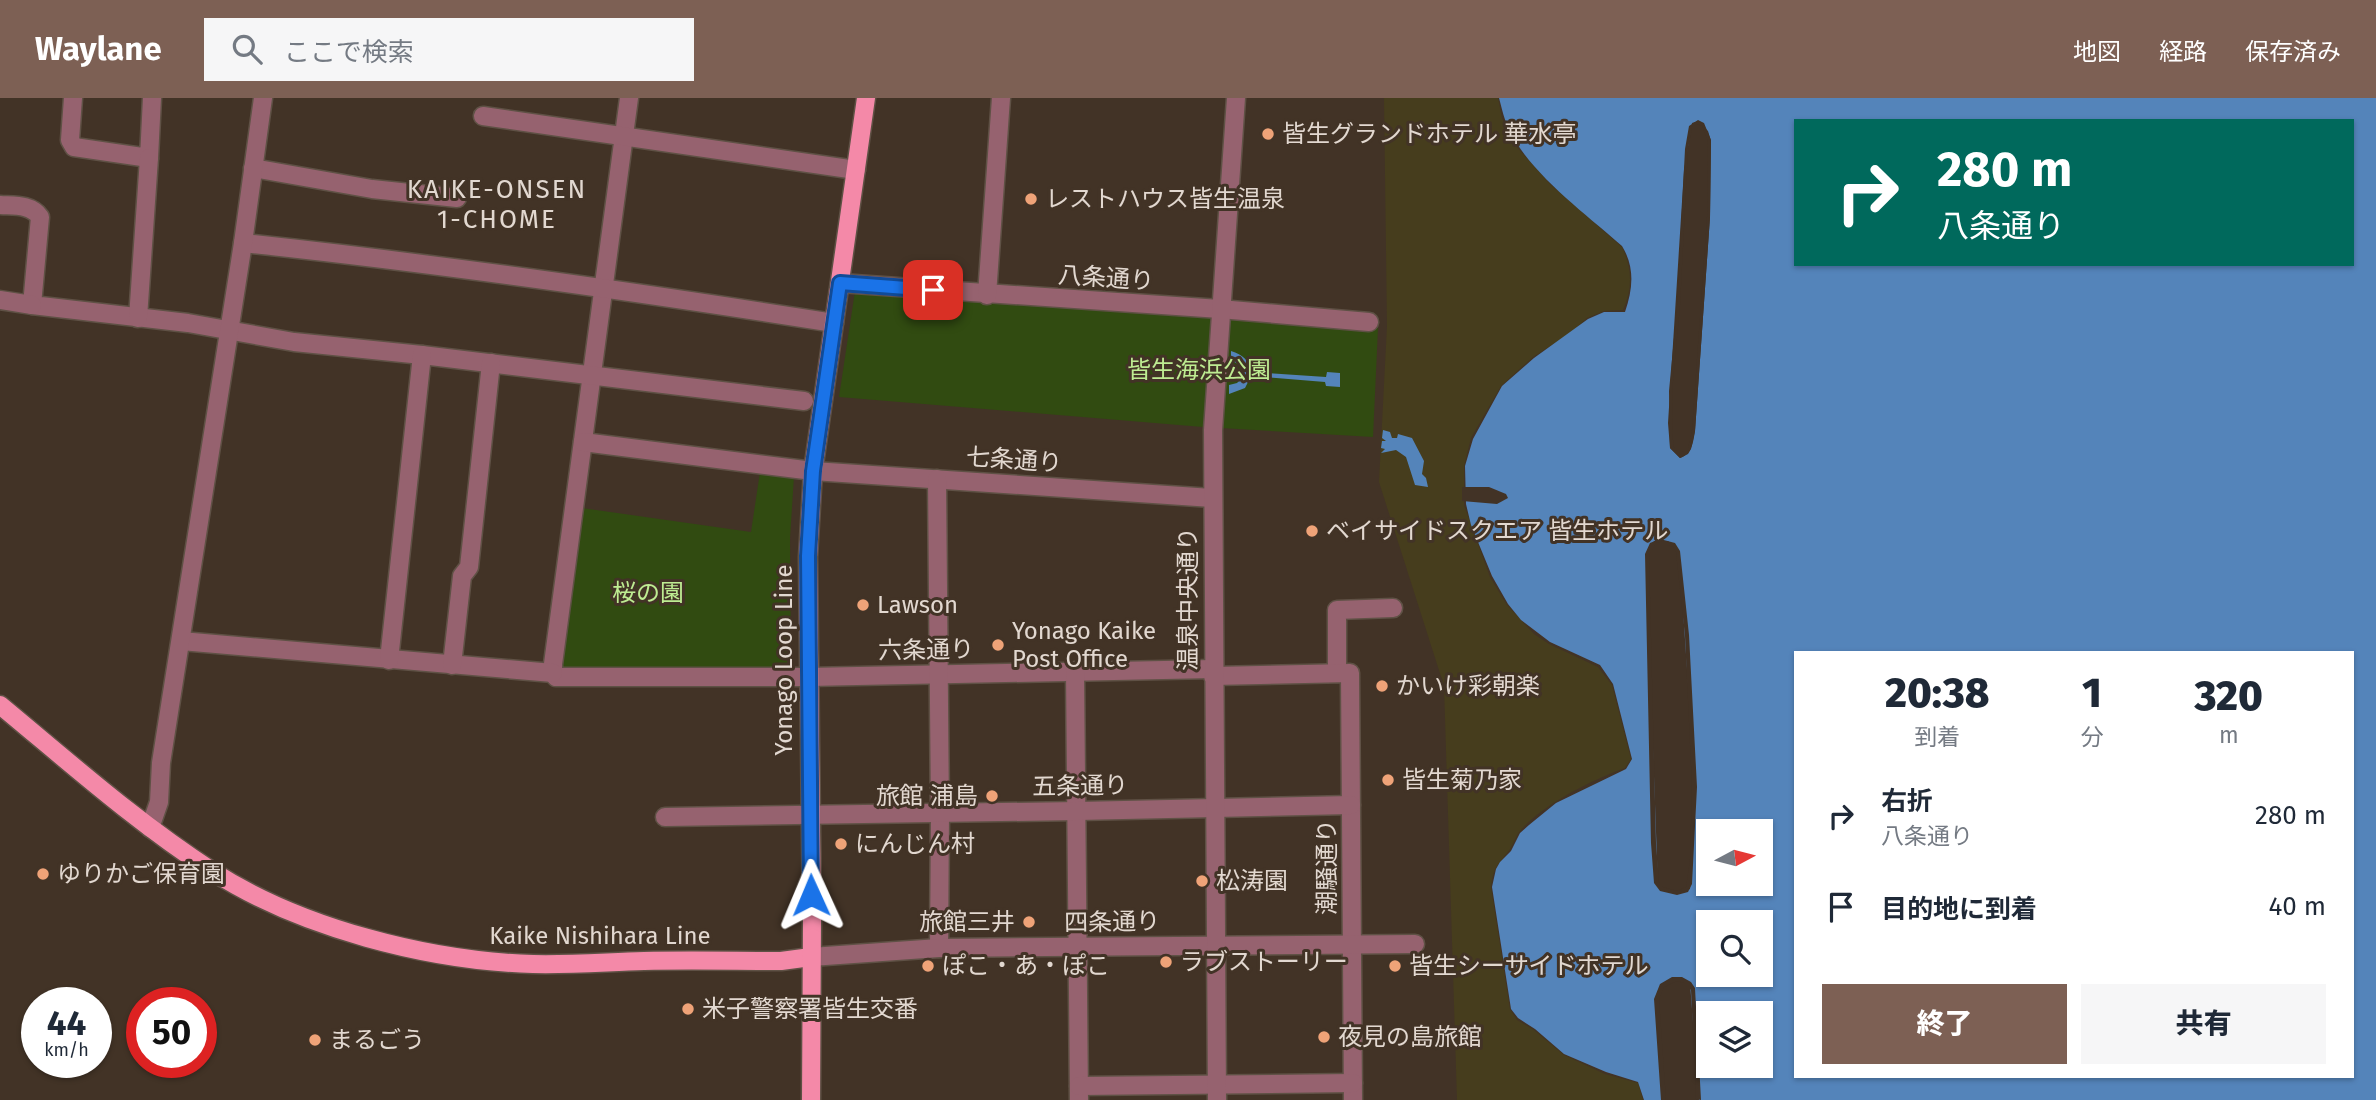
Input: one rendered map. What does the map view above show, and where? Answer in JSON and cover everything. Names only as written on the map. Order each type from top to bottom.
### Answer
[{"type":"main road","name":"Yonago Loop Line","points":[[811,1100],[808,556],[813,471],[866,98]]},
{"type":"main road","name":"Kaike Nishihara Line","points":[[0,705],[150,828],[214,872],[260,896],[342,929],[452,957],[533,964],[781,961],[811,957]]},
{"type":"street","points":[[74,98],[70,140],[74,148],[149,158]]},
{"type":"street","points":[[138,318],[152,98]]},
{"type":"street","points":[[150,828],[159,802],[161,763],[243,243],[263,98]]},
{"type":"street","points":[[553,673],[629,98]]},
{"type":"street","points":[[988,295],[1001,98]]},
{"type":"street","name":"温泉中央通り","points":[[1217,1092],[1213,430],[1236,98]]},
{"type":"street","points":[[483,117],[856,170]]},
{"type":"street","points":[[253,168],[372,189],[457,198]]},
{"type":"street","points":[[0,205],[29,208],[35,210],[40,217],[32,305]]},
{"type":"street","points":[[243,243],[395,259],[604,287],[834,323]]},
{"type":"street","name":"八条通り","points":[[840,283],[1369,322]]},
{"type":"street","points":[[0,300],[188,323],[294,342],[804,401]]},
{"type":"street","points":[[389,660],[422,355]]},
{"type":"street","points":[[453,665],[462,576],[469,567],[491,363]]},
{"type":"street","name":"七条通り","points":[[583,442],[813,471],[1212,498]]},
{"type":"street","points":[[937,479],[940,674],[939,948]]},
{"type":"street","name":"潮騒通り","points":[[1353,1091],[1351,805],[1344,674],[1337,610],[1393,608]]},
{"type":"street","name":"六条通り","points":[[181,641],[553,673],[561,678],[808,677],[1076,671],[1344,674]]},
{"type":"street","points":[[1076,671],[1079,1093],[1353,1091]]},
{"type":"street","name":"五条通り","points":[[665,817],[1351,805]]},
{"type":"street","name":"四条通り","points":[[811,957],[939,948],[1415,944]]},
{"type":"green space","name":"皆生海浜公園","points":[[855,291],[1378,328],[1373,437],[1203,427],[839,397]]},
{"type":"green space","name":"桜の園","points":[[760,472],[794,476],[790,538],[791,668],[565,669],[561,664],[582,508],[751,532]]},
{"type":"sand","points":[[1384,98],[1498,98],[1502,118],[1516,146],[1551,185],[1622,247],[1628,262],[1630,286],[1623,310],[1604,311],[1587,318],[1569,334],[1533,357],[1501,386],[1471,438],[1464,466],[1464,505],[1490,577],[1507,605],[1534,634],[1598,667],[1612,685],[1631,759],[1625,768],[1570,793],[1531,820],[1519,832],[1495,869],[1491,887],[1510,1009],[1517,1020],[1534,1030],[1564,1055],[1605,1074],[1638,1083],[1643,1100],[1457,1100],[1444,686],[1379,482],[1387,326]]},
{"type":"water","points":[[1499,98],[2376,98],[2376,1100],[1699,1100],[1697,1078],[1773,1078],[1773,1001],[1696,1001],[1696,1061],[1690,983],[1672,979],[1657,992],[1662,1100],[1644,1100],[1638,1082],[1564,1054],[1518,1018],[1511,1009],[1492,887],[1496,869],[1511,851],[1520,833],[1556,803],[1626,769],[1632,759],[1613,684],[1600,665],[1550,642],[1521,620],[1492,576],[1471,525],[1466,504],[1465,466],[1473,439],[1502,386],[1534,358],[1588,319],[1604,312],[1625,312],[1630,295],[1631,270],[1622,246],[1544,177],[1518,145],[1509,129]],"holes":[[[1698,121],[1708,131],[1711,141],[1710,217],[1695,431],[1693,444],[1680,458],[1670,448],[1668,423],[1684,170],[1692,123]],[[1654,541],[1668,541],[1679,551],[1695,787],[1690,889],[1677,894],[1658,887],[1646,555]]]},
{"type":"water","points":[[1231,351],[1245,358],[1251,372],[1326,377],[1327,372],[1340,373],[1340,387],[1326,386],[1325,382],[1251,376],[1245,388],[1229,394],[1229,385],[1241,379],[1241,366],[1231,360]]},
{"type":"water","points":[[1383,430],[1390,432],[1392,438],[1397,438],[1398,434],[1412,438],[1424,461],[1422,474],[1428,487],[1415,485],[1406,457],[1396,450],[1381,453],[1385,449],[1381,448],[1382,441],[1386,441],[1382,438]]},
{"type":"pier","points":[[1698,120],[1704,123],[1711,140],[1710,217],[1695,431],[1691,449],[1680,458],[1670,448],[1669,391],[1677,306],[1685,149],[1689,126]],"holes":[[[1697,124],[1702,126],[1708,141],[1707,217],[1692,430],[1688,448],[1680,454],[1674,447],[1673,440],[1672,392],[1680,306],[1688,149],[1692,128]]]},
{"type":"pier","points":[[1462,487],[1489,487],[1506,494],[1508,498],[1497,504],[1462,501]]},
{"type":"pier","points":[[1660,539],[1675,543],[1680,551],[1689,635],[1697,787],[1692,884],[1688,892],[1677,895],[1660,891],[1654,883],[1645,554],[1650,543]],"holes":[[[1655,545],[1673,547],[1676,552],[1685,636],[1692,787],[1690,859],[1686,887],[1677,891],[1663,887],[1659,882],[1656,843],[1649,555]]]},
{"type":"pier","points":[[1672,977],[1682,977],[1695,988],[1696,1078],[1700,1078],[1701,1100],[1696,1099],[1691,990],[1684,983],[1677,981],[1664,987],[1659,999],[1666,1100],[1661,1100],[1654,999],[1660,984]]},
{"type":"place","name":"皆生グランドホテル 華水亭","points":[[1268,134]]},
{"type":"place","name":"レストハウス皆生温泉","points":[[1031,199]]},
{"type":"place","name":"ベイサイドスクエア 皆生ホテル","points":[[1312,531]]},
{"type":"place","name":"Lawson","points":[[863,605]]},
{"type":"place","name":"Yonago Kaike Post Office","points":[[998,645]]},
{"type":"place","name":"かいけ彩朝楽","points":[[1382,686]]},
{"type":"place","name":"皆生菊乃家","points":[[1388,780]]},
{"type":"place","name":"旅館 浦島","points":[[992,796]]},
{"type":"place","name":"にんじん村","points":[[841,844]]},
{"type":"place","name":"ゆりかご保育園","points":[[43,874]]},
{"type":"place","name":"松涛園","points":[[1202,881]]},
{"type":"place","name":"旅館三井","points":[[1029,922]]},
{"type":"place","name":"ラブストーリー","points":[[1166,962]]},
{"type":"place","name":"ぽこ・あ・ぽこ","points":[[928,966]]},
{"type":"place","name":"皆生シーサイドホテル","points":[[1395,966]]},
{"type":"place","name":"米子警察署皆生交番","points":[[688,1009]]},
{"type":"place","name":"夜見の島旅館","points":[[1324,1037]]},
{"type":"place","name":"まるごう","points":[[315,1040]]},
{"type":"district","name":"KAIKE-ONSEN 1-CHOME","points":[[497,204]]},
{"type":"route","points":[[811,895],[808,556],[813,471],[840,283],[933,290]]}]
